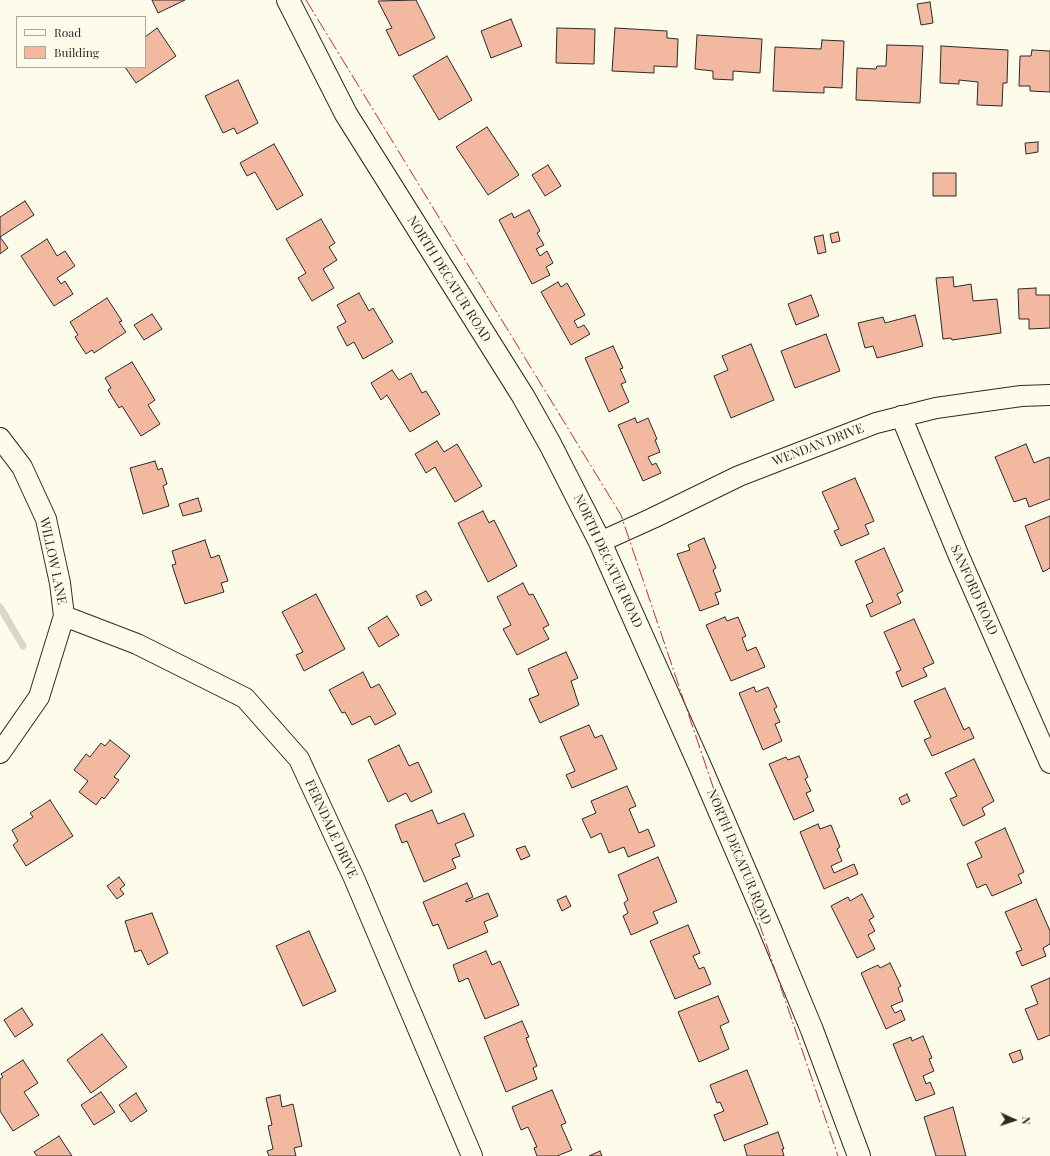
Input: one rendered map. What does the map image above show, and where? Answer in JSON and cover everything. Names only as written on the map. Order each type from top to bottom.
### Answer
[{"type":"main road","name":"NORTH DECATUR ROAD","points":[[288,0],[346,114],[523,396],[554,450],[600,542],[700,766],[768,924],[812,1030],[860,1156]]},
{"type":"street","name":"WENDAN DRIVE","points":[[600,542],[739,476],[853,431],[901,416],[975,402],[1021,396],[1050,395]]},
{"type":"street","name":"SANFORD ROAD","points":[[901,416],[958,554],[1050,763]]},
{"type":"street","name":"WILLOW LANE","points":[[0,438],[22,467],[46,519],[60,583],[64,616],[39,697],[0,753]]},
{"type":"street","name":"FERNDALE DRIVE","points":[[64,616],[137,644],[245,698],[299,759],[354,878],[472,1156]]},
{"type":"building","points":[[152,0],[185,0],[158,13]]},
{"type":"building","points":[[416,0],[435,38],[399,56],[386,30],[392,28],[378,1]]},
{"type":"building","points":[[930,2],[933,23],[921,25],[917,4]]},
{"type":"building","points":[[511,19],[522,46],[491,58],[481,31]]},
{"type":"building","points":[[157,28],[176,56],[136,83],[126,68],[146,68],[146,36]]},
{"type":"building","points":[[557,28],[595,29],[594,64],[556,63]]},
{"type":"building","points":[[615,28],[667,31],[667,38],[678,39],[677,67],[654,66],[654,73],[612,71]]},
{"type":"building","points":[[697,35],[762,39],[760,73],[733,71],[733,80],[713,79],[713,71],[695,69]]},
{"type":"building","points":[[822,40],[844,41],[842,88],[824,87],[824,93],[773,91],[775,47],[821,49]]},
{"type":"building","points":[[887,45],[923,46],[920,103],[856,100],[857,68],[876,69],[877,66],[886,66]]},
{"type":"building","points":[[941,46],[1008,50],[1007,83],[1003,83],[1002,106],[977,105],[978,82],[959,80],[959,84],[940,83]]},
{"type":"building","points":[[1032,50],[1050,51],[1050,92],[1030,91],[1030,86],[1019,86],[1020,56],[1031,56]]},
{"type":"building","points":[[447,56],[472,100],[439,120],[413,76]]},
{"type":"building","points":[[238,80],[258,123],[237,134],[234,128],[223,133],[205,96]]},
{"type":"building","points":[[487,127],[519,175],[488,195],[456,147]]},
{"type":"building","points":[[1038,142],[1038,152],[1026,154],[1025,143]]},
{"type":"building","points":[[274,144],[303,195],[277,210],[255,172],[247,176],[240,163]]},
{"type":"building","points":[[548,165],[561,186],[545,196],[532,175]]},
{"type":"building","points":[[933,173],[956,173],[956,196],[933,196]]},
{"type":"building","points":[[25,201],[34,215],[0,237],[0,217]]},
{"type":"building","points":[[529,210],[540,231],[537,233],[544,245],[536,249],[540,256],[547,251],[553,263],[546,267],[550,275],[532,284],[499,220],[512,213],[514,218]]},
{"type":"building","points":[[321,219],[335,243],[329,247],[337,260],[323,269],[334,288],[312,301],[298,278],[306,273],[286,239]]},
{"type":"building","points":[[838,232],[840,241],[832,243],[830,234]]},
{"type":"building","points":[[823,235],[826,252],[818,254],[814,237]]},
{"type":"building","points":[[0,237],[8,248],[0,254]]},
{"type":"building","points":[[47,239],[57,256],[65,251],[75,266],[57,278],[61,284],[65,281],[73,294],[54,306],[21,256]]},
{"type":"building","points":[[953,277],[954,287],[971,284],[973,301],[997,299],[1001,333],[952,340],[951,338],[943,339],[936,278]]},
{"type":"building","points":[[558,282],[561,287],[567,283],[585,315],[574,321],[578,328],[584,325],[590,334],[571,345],[541,292]]},
{"type":"building","points":[[1036,288],[1036,295],[1050,295],[1050,328],[1029,329],[1029,319],[1019,319],[1018,289]]},
{"type":"building","points":[[359,293],[369,311],[373,308],[393,342],[363,359],[354,342],[347,346],[337,327],[346,322],[337,305]]},
{"type":"building","points":[[811,295],[819,316],[796,325],[788,304]]},
{"type":"building","points":[[107,298],[122,321],[119,322],[126,332],[94,353],[92,350],[86,354],[75,337],[78,335],[70,322]]},
{"type":"building","points":[[152,314],[162,329],[144,340],[134,325]]},
{"type":"building","points":[[915,315],[923,346],[877,358],[873,346],[865,348],[858,323],[883,317],[885,323]]},
{"type":"building","points":[[826,334],[840,371],[795,388],[781,351]]},
{"type":"building","points":[[751,344],[774,400],[731,418],[714,376],[728,370],[722,356]]},
{"type":"building","points":[[613,346],[623,368],[620,369],[626,382],[621,384],[629,402],[609,412],[585,358]]},
{"type":"building","points":[[132,362],[155,400],[148,405],[160,424],[141,436],[122,406],[119,408],[108,390],[111,388],[105,378]]},
{"type":"building","points":[[392,370],[399,380],[411,373],[422,393],[426,391],[440,414],[410,432],[387,395],[381,400],[371,383]]},
{"type":"building","points":[[635,418],[637,423],[648,418],[657,439],[655,440],[660,452],[648,457],[652,465],[656,463],[661,473],[643,481],[618,425]]},
{"type":"building","points":[[437,441],[444,452],[457,444],[482,486],[455,502],[435,467],[426,473],[415,454]]},
{"type":"building","points":[[1026,444],[1034,463],[1049,457],[1050,459],[1050,499],[1029,507],[1026,498],[1014,502],[995,457]]},
{"type":"building","points":[[155,461],[158,470],[162,468],[167,484],[163,486],[169,506],[143,514],[130,468]]},
{"type":"building","points":[[855,478],[874,521],[865,525],[869,534],[841,546],[834,531],[839,529],[822,492]]},
{"type":"building","points":[[198,498],[202,511],[183,516],[179,504]]},
{"type":"building","points":[[483,511],[489,523],[494,520],[517,566],[488,582],[458,523]]},
{"type":"building","points":[[1050,516],[1050,568],[1043,572],[1025,526]]},
{"type":"building","points":[[704,538],[716,568],[713,570],[721,591],[715,593],[719,604],[700,611],[677,554],[690,550],[688,545]]},
{"type":"building","points":[[205,540],[211,558],[219,555],[228,581],[221,583],[224,592],[185,604],[172,565],[176,564],[172,551]]},
{"type":"building","points":[[884,548],[903,591],[897,594],[901,603],[871,617],[866,605],[873,602],[855,561]]},
{"type":"building","points":[[523,583],[529,595],[533,594],[549,625],[543,628],[549,639],[517,655],[503,629],[511,625],[497,597]]},
{"type":"building","points":[[426,591],[432,600],[421,606],[416,596]]},
{"type":"building","points":[[316,594],[345,649],[304,671],[296,655],[303,652],[282,612]]},
{"type":"building","points":[[387,616],[399,635],[379,647],[368,628]]},
{"type":"building","points":[[725,617],[727,621],[738,617],[746,636],[742,638],[747,651],[756,647],[765,667],[731,681],[706,625]]},
{"type":"building","points":[[914,619],[934,663],[923,668],[927,676],[902,687],[896,672],[901,670],[884,632]]},
{"type":"building","points":[[566,652],[578,678],[571,681],[579,705],[540,723],[529,699],[539,695],[528,669]]},
{"type":"building","points":[[363,672],[371,688],[379,684],[396,714],[375,725],[370,716],[352,725],[345,712],[342,713],[329,690]]},
{"type":"building","points":[[754,687],[756,692],[768,687],[777,707],[774,709],[780,722],[775,724],[782,741],[763,750],[739,693]]},
{"type":"building","points":[[945,688],[964,730],[969,727],[974,738],[932,756],[924,740],[931,737],[914,701]]},
{"type":"building","points":[[589,725],[595,738],[602,735],[617,769],[572,788],[566,775],[575,771],[560,737]]},
{"type":"building","points":[[110,740],[130,756],[114,777],[119,780],[104,799],[102,797],[96,805],[79,792],[88,781],[74,770],[86,754],[90,757],[101,743],[105,746]]},
{"type":"building","points":[[399,745],[409,766],[418,762],[432,792],[411,802],[406,793],[388,802],[368,760]]},
{"type":"building","points":[[799,756],[808,777],[805,779],[811,791],[806,793],[814,811],[794,820],[769,764],[786,757],[788,760]]},
{"type":"building","points":[[974,759],[994,801],[982,808],[985,815],[963,826],[950,799],[957,796],[945,773]]},
{"type":"building","points":[[627,786],[636,806],[629,809],[639,833],[648,829],[655,846],[628,857],[624,847],[609,853],[601,833],[591,838],[582,819],[596,813],[591,801]]},
{"type":"building","points":[[907,794],[910,801],[902,805],[899,798]]},
{"type":"building","points":[[50,800],[73,836],[26,866],[13,845],[18,841],[12,830],[33,817],[30,813]]},
{"type":"building","points":[[432,810],[438,824],[464,813],[474,836],[455,844],[460,856],[452,859],[456,868],[424,882],[407,841],[402,843],[395,825]]},
{"type":"building","points":[[818,824],[820,829],[831,825],[840,847],[837,849],[842,861],[831,866],[834,873],[854,864],[858,874],[824,889],[800,832]]},
{"type":"building","points":[[1005,828],[1024,872],[1018,875],[1022,883],[992,896],[986,884],[977,888],[967,864],[982,857],[975,842]]},
{"type":"building","points":[[525,846],[530,856],[521,860],[516,849]]},
{"type":"building","points":[[658,857],[677,902],[653,912],[658,923],[631,935],[623,916],[628,913],[624,903],[628,900],[618,875]]},
{"type":"building","points":[[119,877],[125,885],[120,889],[124,894],[117,899],[107,886]]},
{"type":"building","points":[[467,883],[473,897],[466,900],[466,902],[488,893],[498,916],[484,922],[488,932],[448,949],[438,924],[433,926],[423,902]]},
{"type":"building","points":[[862,894],[874,917],[869,920],[875,931],[868,935],[875,949],[857,958],[831,906],[848,897],[850,901]]},
{"type":"building","points":[[566,896],[571,906],[562,911],[557,900]]},
{"type":"building","points":[[1036,899],[1050,931],[1050,944],[1043,948],[1046,956],[1022,966],[1016,952],[1022,950],[1005,912]]},
{"type":"building","points":[[152,913],[168,953],[148,965],[141,950],[135,952],[125,921]]},
{"type":"building","points":[[688,925],[700,953],[693,956],[699,969],[704,967],[711,984],[675,999],[650,941]]},
{"type":"building","points":[[309,931],[336,991],[303,1006],[276,946]]},
{"type":"building","points":[[486,951],[492,965],[500,961],[519,1005],[485,1019],[468,978],[459,982],[453,965]]},
{"type":"building","points":[[890,963],[901,986],[898,988],[903,1001],[891,1006],[895,1013],[901,1010],[905,1020],[886,1029],[861,973],[878,965],[880,968]]},
{"type":"building","points":[[1050,978],[1050,1035],[1038,1040],[1025,1009],[1038,1004],[1031,986]]},
{"type":"building","points":[[718,996],[729,1022],[720,1026],[729,1049],[699,1062],[678,1012]]},
{"type":"building","points":[[22,1008],[33,1025],[15,1037],[4,1020]]},
{"type":"building","points":[[522,1021],[529,1037],[526,1038],[537,1066],[533,1068],[537,1079],[506,1092],[484,1037]]},
{"type":"building","points":[[102,1034],[127,1067],[91,1093],[67,1060]]},
{"type":"building","points":[[923,1036],[932,1058],[929,1059],[934,1071],[923,1076],[926,1084],[930,1082],[935,1094],[916,1101],[893,1044],[911,1037],[912,1041]]},
{"type":"building","points":[[1020,1050],[1023,1059],[1013,1063],[1009,1054]]},
{"type":"building","points":[[23,1060],[38,1083],[24,1092],[39,1115],[13,1131],[0,1111],[0,1079],[3,1077],[1,1074]]},
{"type":"building","points":[[747,1070],[768,1124],[724,1141],[714,1115],[724,1111],[720,1102],[717,1103],[710,1085]]},
{"type":"building","points":[[552,1090],[566,1123],[561,1125],[572,1150],[557,1156],[537,1156],[534,1148],[537,1147],[528,1127],[521,1130],[512,1107]]},
{"type":"building","points":[[101,1092],[115,1112],[94,1125],[81,1105]]},
{"type":"building","points":[[136,1093],[147,1111],[131,1122],[119,1105]]},
{"type":"building","points":[[280,1095],[282,1107],[293,1104],[302,1146],[294,1148],[296,1156],[269,1156],[267,1151],[273,1149],[268,1126],[272,1125],[266,1098]]},
{"type":"building","points":[[953,1107],[966,1156],[936,1156],[924,1117]]},
{"type":"building","points":[[778,1132],[784,1149],[782,1149],[784,1156],[747,1156],[744,1145]]},
{"type":"building","points":[[59,1136],[72,1156],[37,1156],[34,1152]]},
{"type":"building","points":[[600,1151],[602,1156],[589,1156]]},
{"type":"waterway","points":[[0,607],[23,646]]},
{"type":"power","points":[[306,0],[621,515],[838,1156]]}]
